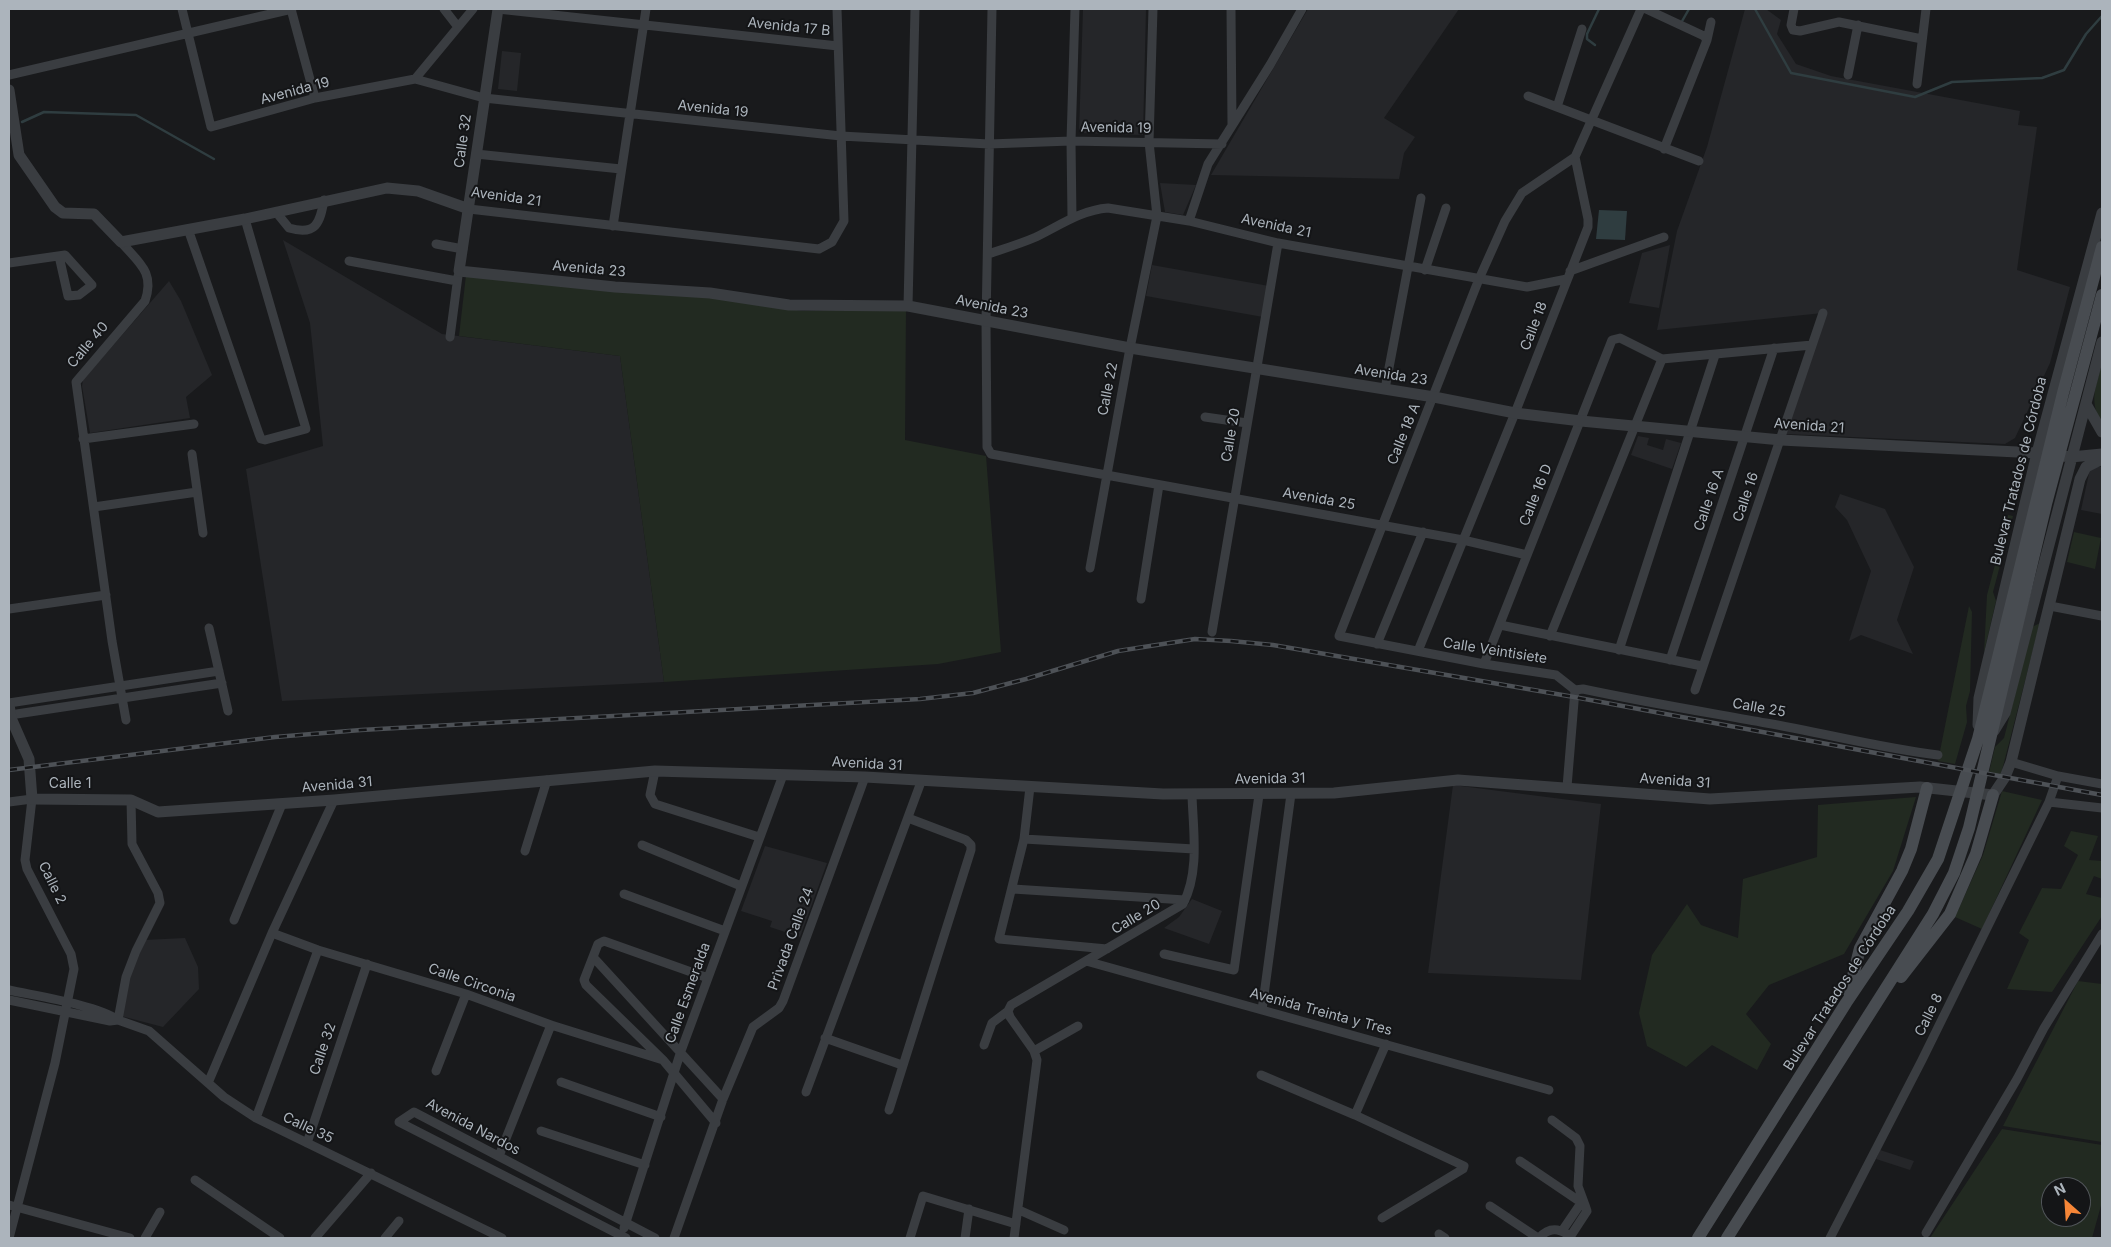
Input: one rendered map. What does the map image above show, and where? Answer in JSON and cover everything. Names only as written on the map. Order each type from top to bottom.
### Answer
[{"type":"main road","name":"Bulevar Tratados de Córdoba","points":[[1727,1238],[1800,1121],[1880,1001],[1934,914],[1954,873],[1969,828],[1983,740],[2069,394],[2102,247]]},
{"type":"main road","name":"Bulevar Tratados de Córdoba","points":[[2069,394],[2102,295]]},
{"type":"main road","name":"Bulevar Tratados de Córdoba","points":[[1698,1238],[1846,1002],[1908,911],[1938,859],[1983,740]]},
{"type":"main road","points":[[1846,1002],[1860,948],[1902,871],[1911,849],[1927,788]]},
{"type":"main road","points":[[1880,1001],[1916,961],[1950,914],[1976,854],[1989,795]]},
{"type":"street","points":[[182,9],[189,34]]},
{"type":"street","points":[[9,75],[291,9],[315,98]]},
{"type":"street","points":[[444,9],[458,27]]},
{"type":"street","points":[[415,79],[473,9]]},
{"type":"street","name":"Avenida 17 B","points":[[498,9],[838,46]]},
{"type":"street","name":"Calle 32","points":[[450,337],[498,9]]},
{"type":"street","points":[[613,226],[646,9]]},
{"type":"street","points":[[836,9],[841,136]]},
{"type":"street","points":[[908,306],[915,9]]},
{"type":"street","points":[[992,9],[986,321],[987,447],[991,454],[1106,475]]},
{"type":"street","points":[[1072,218],[1071,141],[1075,9]]},
{"type":"street","name":"Calle 22","points":[[1090,568],[1130,348],[1157,216],[1149,142],[1153,9]]},
{"type":"street","points":[[1231,9],[1232,125]]},
{"type":"street","points":[[1189,221],[1204,173],[1302,9]]},
{"type":"street","points":[[1574,157],[1641,9]]},
{"type":"street","points":[[1646,9],[1704,36],[1707,40]]},
{"type":"street","points":[[1794,9],[1791,25],[1793,30],[1800,31],[1839,22],[1922,39]]},
{"type":"street","points":[[1916,84],[1926,9]]},
{"type":"street","points":[[1664,149],[1707,40],[1711,22]]},
{"type":"street","points":[[1848,75],[1858,25]]},
{"type":"street","points":[[1557,107],[1582,28]]},
{"type":"street","name":"Avenida 19","points":[[189,34],[211,127],[315,98],[415,79],[484,98],[841,136],[989,144],[1071,141],[1222,144]]},
{"type":"street","name":"Calle 40","points":[[9,90],[14,155],[56,207],[64,213],[94,214],[146,272],[150,287],[145,301],[76,382],[126,720]]},
{"type":"street","points":[[1528,96],[1699,161]]},
{"type":"street","name":"Avenida 21","points":[[121,242],[244,219],[324,200],[387,188],[418,191],[469,209],[819,248],[832,242],[844,221],[841,136]]},
{"type":"street","points":[[476,154],[621,169]]},
{"type":"street","name":"Calle 18","points":[[1418,652],[1588,227],[1588,219],[1574,157]]},
{"type":"street","name":"Calle 18 A","points":[[1339,636],[1479,280],[1505,222],[1522,193],[1574,157]]},
{"type":"street","points":[[1384,389],[1421,198]]},
{"type":"street","points":[[276,212],[289,228],[307,230],[317,226],[320,222],[324,200]]},
{"type":"street","name":"Avenida 21","points":[[988,254],[1034,238],[1072,218],[1098,208],[1108,208],[1189,221],[1278,243],[1527,288],[1568,275],[1664,237]]},
{"type":"street","points":[[1425,270],[1446,208]]},
{"type":"street","name":"Bulevar Tratados de Córdoba","points":[[1983,740],[1979,698],[2037,453],[2102,213]]},
{"type":"street","points":[[188,229],[261,440],[306,429],[244,219]]},
{"type":"street","name":"Calle 20","points":[[1212,632],[1233,498],[1278,243]]},
{"type":"street","points":[[436,244],[463,249]]},
{"type":"street","points":[[9,263],[65,255],[92,285],[80,295],[68,296],[59,256]]},
{"type":"street","points":[[349,260],[458,276]]},
{"type":"street","name":"Avenida 23","points":[[458,276],[710,293],[789,305],[908,306],[1130,348],[1256,370],[1434,397],[1515,413]]},
{"type":"street","name":"Calle 16","points":[[1695,690],[1823,313]]},
{"type":"street","name":"Calle 16 D","points":[[1484,664],[1612,340],[1616,338],[1662,359]]},
{"type":"street","name":"Bulevar Tratados de Córdoba","points":[[1983,740],[2005,712],[2070,457],[2102,342]]},
{"type":"street","points":[[1550,636],[1662,359],[1812,345]]},
{"type":"street","name":"Calle 16 A","points":[[1670,660],[1774,348]]},
{"type":"street","points":[[1619,650],[1715,355]]},
{"type":"street","points":[[2086,404],[2102,432]]},
{"type":"street","name":"Avenida 21","points":[[1515,413],[1781,440],[2037,453],[2070,457],[2102,454]]},
{"type":"street","points":[[1205,417],[1247,423]]},
{"type":"street","points":[[83,439],[194,424]]},
{"type":"street","points":[[2037,453],[2074,445],[2102,450]]},
{"type":"street","points":[[192,454],[203,533]]},
{"type":"street","points":[[1989,795],[2011,762],[2080,479],[2086,467],[2102,459]]},
{"type":"street","name":"Avenida 25","points":[[1106,475],[1423,532],[1527,554]]},
{"type":"street","points":[[1141,599],[1158,485]]},
{"type":"street","points":[[94,507],[197,492]]},
{"type":"street","points":[[1377,644],[1423,532]]},
{"type":"street","points":[[2044,564],[2057,578]]},
{"type":"street","points":[[9,609],[106,595]]},
{"type":"street","points":[[2028,622],[2050,606],[2102,616]]},
{"type":"street","points":[[1500,625],[1702,666]]},
{"type":"street","points":[[209,628],[228,711]]},
{"type":"street","name":"Calle Veintisiete","points":[[1339,636],[1484,664],[1556,675],[1574,690]]},
{"type":"street","points":[[9,707],[219,671]]},
{"type":"street","points":[[9,707],[123,699],[222,683]]},
{"type":"street","points":[[1567,787],[1574,690]]},
{"type":"street","name":"Calle 25","points":[[1574,690],[1765,723],[1899,750],[1938,755]]},
{"type":"street","name":"Calle 2","points":[[9,707],[29,759],[32,800],[25,860],[27,869],[74,962],[52,1073],[12,1206],[9,1238]]},
{"type":"street","points":[[2011,762],[2058,776],[2102,784]]},
{"type":"street","points":[[655,772],[650,795],[655,804],[759,837]]},
{"type":"street","name":"Avenida 31","points":[[131,800],[158,812],[334,800],[655,772],[865,777],[921,782],[1192,795],[1334,793],[1458,780],[1710,799],[1927,788],[1989,795]]},
{"type":"street","name":"Calle Esmeralda","points":[[621,1237],[681,1051],[783,775]]},
{"type":"street","name":"Calle 8","points":[[1830,1238],[1922,1060],[2050,802],[2058,776]]},
{"type":"street","name":"Privada Calle 24","points":[[674,1238],[723,1099],[753,1027],[779,1008],[782,1001],[865,777]]},
{"type":"street","points":[[525,851],[547,780]]},
{"type":"street","points":[[806,1092],[921,782]]},
{"type":"street","points":[[1030,787],[1024,839],[999,939],[1107,949]]},
{"type":"street","points":[[1262,1010],[1291,794]]},
{"type":"street","points":[[1013,889],[1185,900],[1189,886],[1194,849],[1192,795]]},
{"type":"street","points":[[1164,954],[1234,970],[1259,795]]},
{"type":"street","name":"Calle 1","points":[[9,802],[32,800],[131,800]]},
{"type":"street","points":[[118,1020],[126,977],[136,951],[160,903],[158,892],[132,844],[131,800]]},
{"type":"street","points":[[208,1083],[272,933],[334,800]]},
{"type":"street","points":[[2050,802],[2102,808]]},
{"type":"street","points":[[234,920],[282,804]]},
{"type":"street","points":[[889,1110],[971,845],[966,840],[908,818]]},
{"type":"street","points":[[1024,839],[1194,849]]},
{"type":"street","points":[[642,845],[741,886]]},
{"type":"street","points":[[624,894],[725,931]]},
{"type":"street","name":"Calle 20","points":[[984,1045],[992,1023],[1008,1011],[1011,1005],[1179,907],[1185,900]]},
{"type":"street","name":"Calle Circonia","points":[[272,933],[318,950],[466,994],[551,1025],[663,1060]]},
{"type":"street","points":[[1926,1233],[2017,1079],[2044,1028],[2098,948],[2102,934]]},
{"type":"street","points":[[708,978],[650,956],[601,942],[593,957],[585,982],[663,1060],[716,1123]]},
{"type":"street","points":[[256,1118],[318,950]]},
{"type":"street","points":[[593,957],[723,1099]]},
{"type":"street","name":"Avenida Treinta y Tres","points":[[1086,961],[1549,1090]]},
{"type":"street","name":"Calle 32","points":[[307,1143],[368,964]]},
{"type":"street","points":[[9,991],[67,1003],[111,1015],[118,1020]]},
{"type":"street","points":[[436,1071],[466,994]]},
{"type":"street","points":[[9,1000],[110,1022],[118,1020]]},
{"type":"street","points":[[1008,1011],[1010,1017],[1034,1051],[1037,1060],[1014,1238]]},
{"type":"street","name":"Calle 35","points":[[118,1020],[149,1031],[208,1083],[256,1118],[502,1238]]},
{"type":"street","points":[[499,1156],[551,1025]]},
{"type":"street","points":[[1034,1051],[1078,1026]]},
{"type":"street","points":[[825,1038],[902,1065]]},
{"type":"street","points":[[1355,1115],[1386,1044]]},
{"type":"street","points":[[1261,1075],[1355,1115],[1464,1167],[1382,1218]]},
{"type":"street","points":[[561,1082],[660,1116]]},
{"type":"street","name":"Avenida Nardos","points":[[621,1237],[399,1122],[414,1112],[655,1238]]},
{"type":"street","points":[[1490,1206],[1539,1238],[1548,1230],[1562,1231],[1570,1238],[1587,1210],[1578,1186],[1580,1146],[1576,1138],[1552,1120]]},
{"type":"street","points":[[542,1130],[645,1165]]},
{"type":"street","points":[[1520,1161],[1585,1205]]},
{"type":"street","points":[[316,1238],[371,1173]]},
{"type":"street","points":[[196,1180],[280,1238]]},
{"type":"street","points":[[910,1238],[923,1196],[1016,1224]]},
{"type":"street","points":[[1562,1231],[1579,1206],[1585,1205]]},
{"type":"street","points":[[12,1206],[130,1238]]},
{"type":"street","points":[[965,1238],[969,1210]]},
{"type":"street","points":[[1019,1210],[1064,1230]]},
{"type":"street","points":[[145,1238],[160,1212]]},
{"type":"street","points":[[385,1238],[399,1221]]},
{"type":"street","points":[[627,1223],[631,1238]]},
{"type":"shaded area","points":[[1083,9],[1146,9],[1143,135],[1079,133]]},
{"type":"shaded area","points":[[1308,9],[1459,9],[1384,118],[1415,137],[1404,153],[1399,179],[1211,175]]},
{"type":"shaded area","points":[[1745,9],[1766,9],[1781,20],[1777,34],[1796,64],[1831,76],[2020,111],[2018,125],[2037,127],[2017,270],[2070,287],[2050,363],[2015,438],[2005,444],[1786,434],[1823,313],[1657,330],[1677,231],[1707,147]]},
{"type":"shaded area","points":[[502,51],[521,53],[517,91],[498,89]]},
{"type":"shaded area","points":[[1160,183],[1196,185],[1183,215],[1165,212]]},
{"type":"shaded area","points":[[1599,210],[1627,211],[1625,240],[1596,239]]},
{"type":"shaded area","points":[[283,240],[442,334],[620,356],[664,682],[282,701],[246,469],[323,446],[310,323]]},
{"type":"shaded area","points":[[1670,245],[1659,308],[1629,303],[1642,253]]},
{"type":"shaded area","points":[[1152,265],[1269,286],[1263,317],[1146,296]]},
{"type":"shaded area","points":[[466,275],[717,297],[803,311],[906,308],[905,440],[986,456],[1001,652],[938,664],[664,682],[620,356],[459,336]]},
{"type":"shaded area","points":[[169,281],[181,301],[212,375],[186,397],[190,418],[90,433],[82,386],[83,380]]},
{"type":"shaded area","points":[[2102,362],[2102,427],[2094,401],[2094,394]]},
{"type":"shaded area","points":[[1638,436],[1649,438],[1647,445],[1663,450],[1666,439],[1681,443],[1672,469],[1631,455]]},
{"type":"shaded area","points":[[2096,466],[2102,467],[2102,514],[2081,510],[2090,469]]},
{"type":"shaded area","points":[[1840,494],[1885,509],[1914,567],[1897,620],[1913,654],[1861,635],[1849,641],[1871,571],[1847,520],[1835,507]]},
{"type":"shaded area","points":[[2008,515],[2013,516],[1993,592],[1996,601],[1984,653],[1987,595]]},
{"type":"shaded area","points":[[2074,532],[2101,538],[2095,569],[2067,562]]},
{"type":"shaded area","points":[[1969,606],[1972,612],[1970,691],[1966,706],[1967,722],[1955,764],[1938,761]]},
{"type":"shaded area","points":[[2040,623],[2001,774],[1989,772],[1995,747],[2004,738],[2032,627]]},
{"type":"shaded area","points":[[1453,785],[1601,804],[1581,980],[1428,973]]},
{"type":"shaded area","points":[[2002,791],[2042,800],[1982,929],[1955,917],[1983,855]]},
{"type":"shaded area","points":[[1916,797],[1893,871],[1844,954],[1769,985],[1746,1014],[1771,1044],[1757,1070],[1712,1045],[1686,1067],[1647,1046],[1639,1013],[1652,955],[1687,904],[1701,925],[1738,938],[1743,879],[1817,857],[1818,805]]},
{"type":"shaded area","points":[[2071,831],[2098,836],[2089,860],[2102,861],[2102,879],[2094,876],[2086,894],[2102,898],[2102,916],[2052,992],[2007,989],[2029,940],[2019,933],[2042,888],[2061,889],[2078,855],[2064,846]]},
{"type":"shaded area","points":[[765,846],[827,863],[800,937],[770,927],[772,921],[741,911]]},
{"type":"shaded area","points":[[1192,899],[1222,911],[1209,944],[1164,928],[1179,917]]},
{"type":"shaded area","points":[[185,938],[198,967],[199,989],[163,1027],[121,1016],[131,968],[144,940]]},
{"type":"shaded area","points":[[2078,981],[2102,984],[2102,1142],[2003,1126]]},
{"type":"shaded area","points":[[2002,1129],[2102,1145],[2102,1202],[2092,1238],[1930,1238]]},
{"type":"shaded area","points":[[1880,1150],[1914,1161],[1910,1170],[1876,1159]]},
{"type":"waterway","points":[[1595,45],[1587,39],[1587,34],[1599,9]]},
{"type":"waterway","points":[[1681,23],[1689,9]]},
{"type":"waterway","points":[[1755,9],[1791,73],[1915,97],[1952,82],[2042,78],[2064,70],[2086,34],[2102,16]]},
{"type":"waterway","points":[[22,122],[44,112],[136,115],[214,159]]},
{"type":"railway","points":[[9,770],[275,737],[361,730],[920,699],[973,693],[1118,651],[1195,639],[1273,645],[1574,697],[2102,795]]}]
